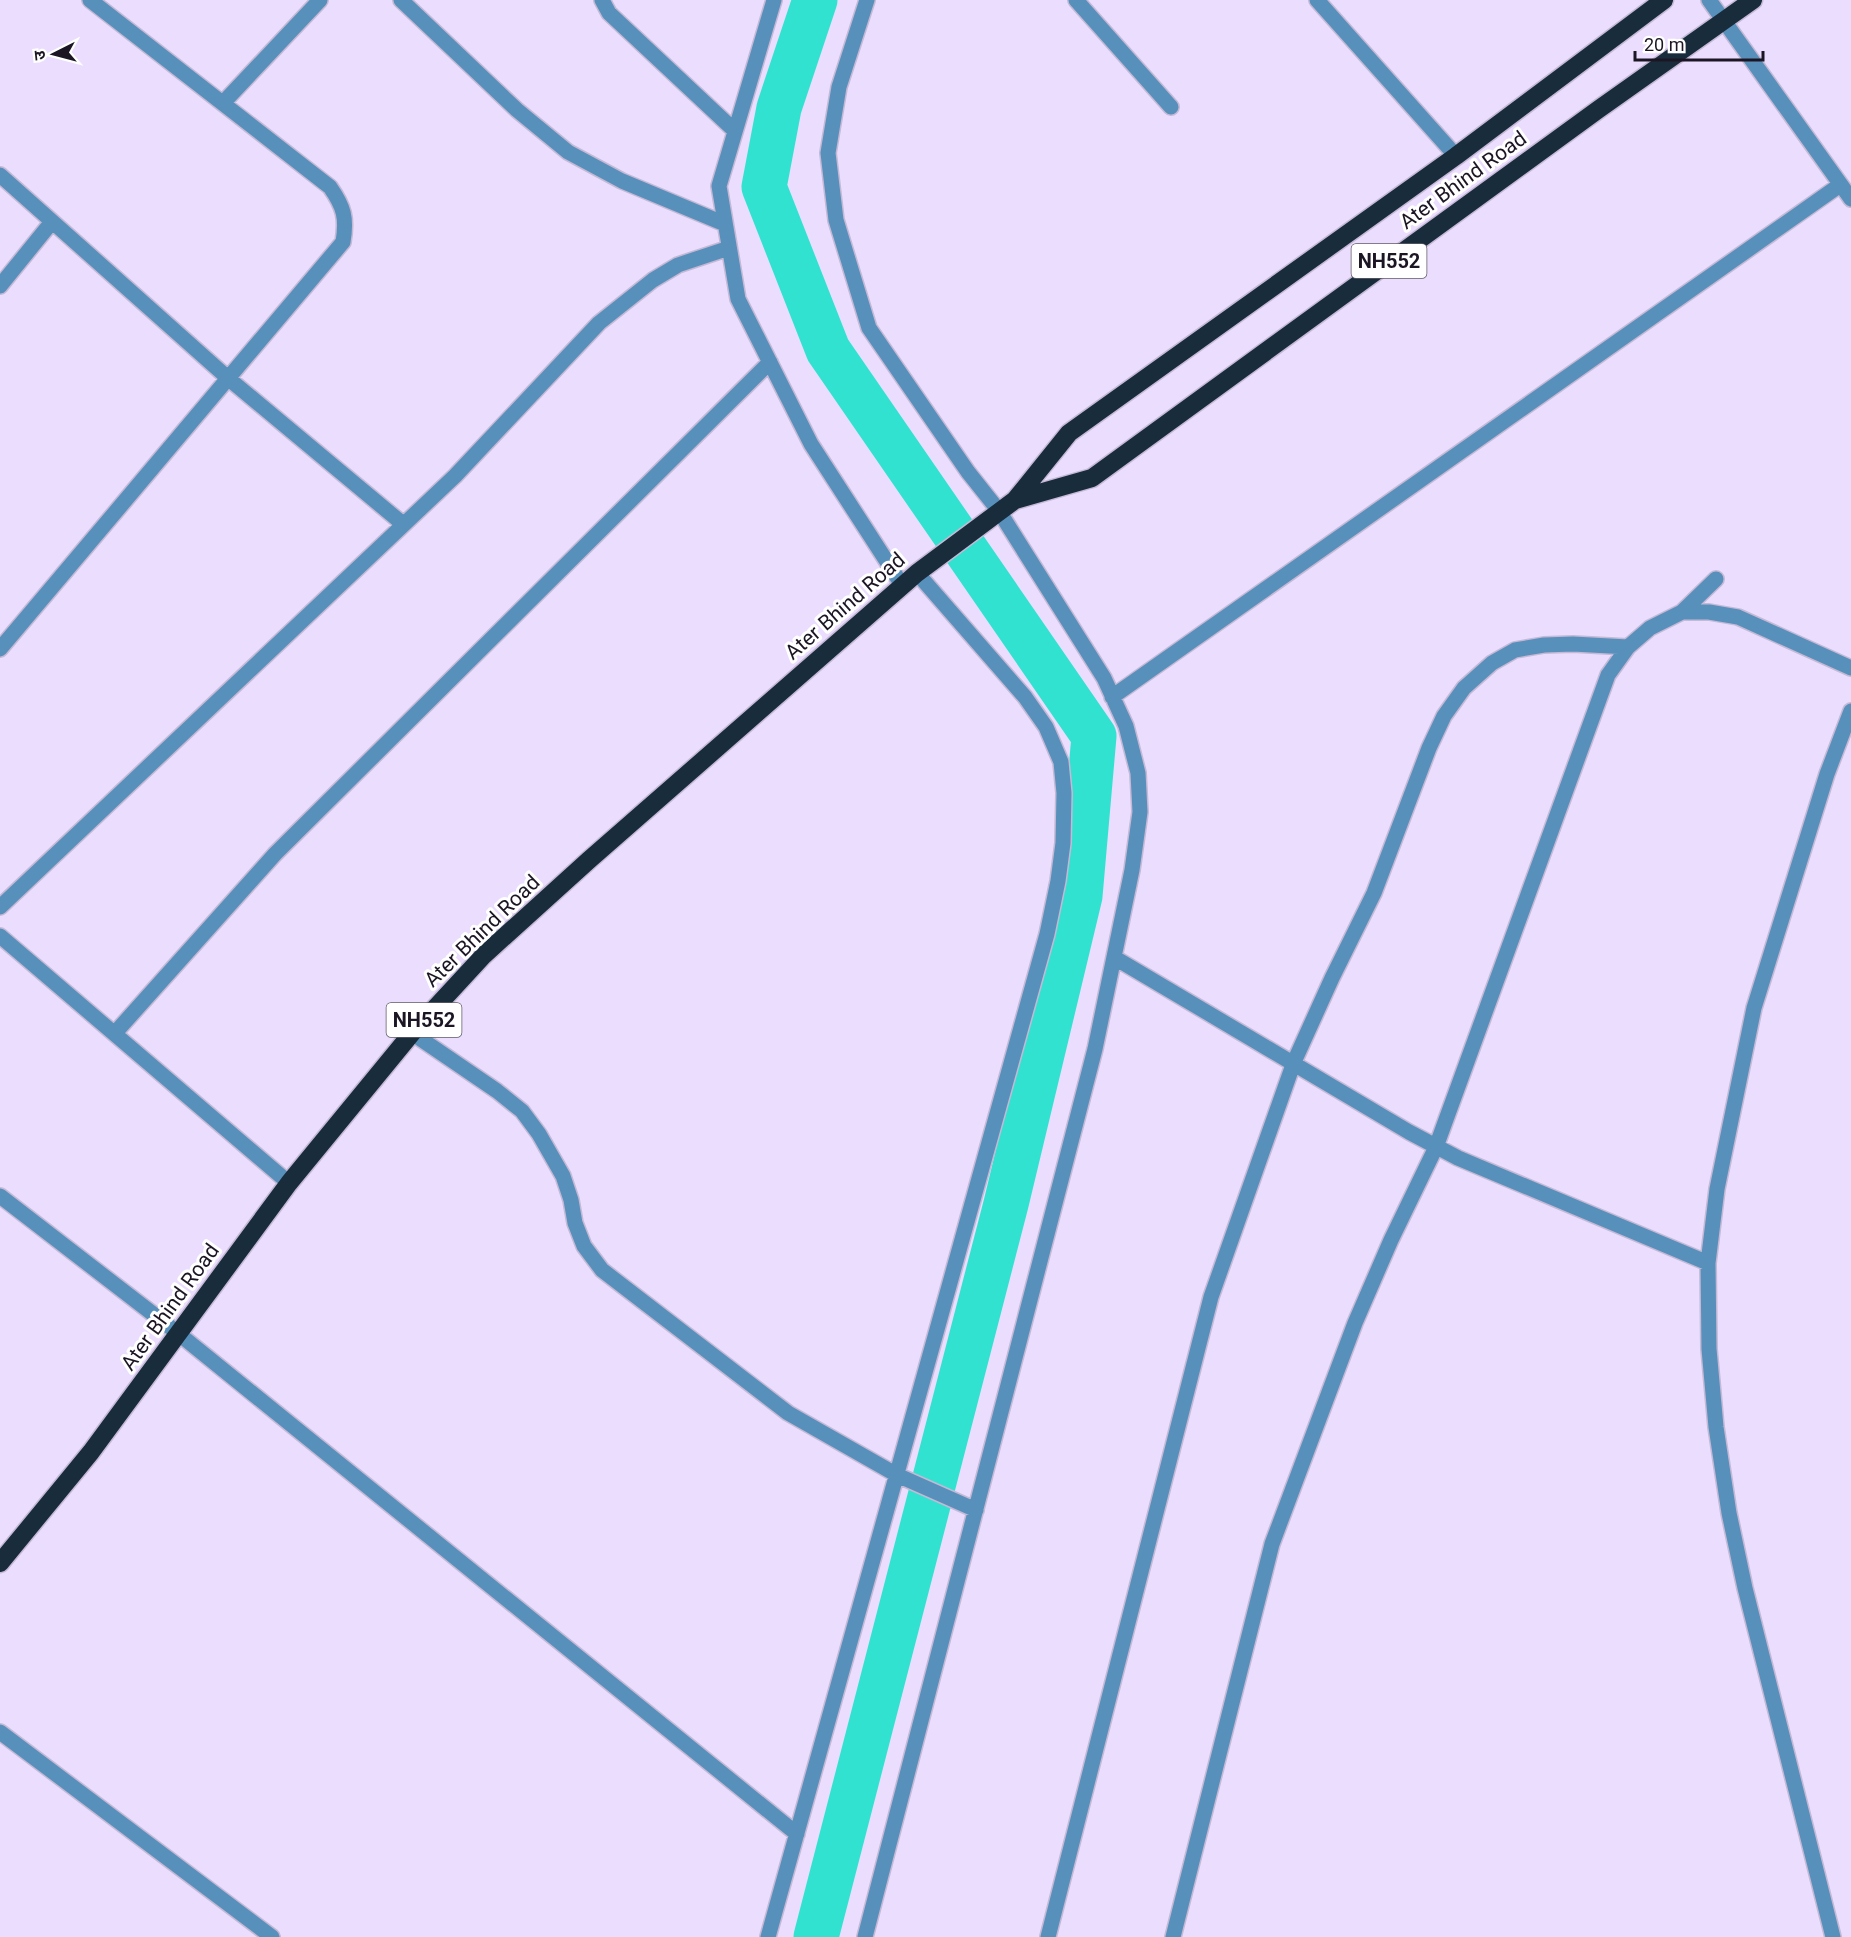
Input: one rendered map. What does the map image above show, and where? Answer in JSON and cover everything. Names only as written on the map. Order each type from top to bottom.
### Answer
[{"type":"highway","name":"Ater Bhind Road","points":[[2,1557],[91,1452],[289,1183],[412,1033],[493,947],[902,585],[1015,500],[1069,433],[1456,156],[1664,0]]},
{"type":"highway","name":"Ater Bhind Road","points":[[1015,500],[1092,478],[1753,0]]},
{"type":"street","points":[[0,649],[343,242],[346,225],[342,204],[330,187],[90,0]]},
{"type":"street","points":[[223,104],[320,0]]},
{"type":"street","points":[[402,0],[517,110],[568,152],[622,181],[725,224]]},
{"type":"street","points":[[602,0],[609,14],[735,131]]},
{"type":"street","points":[[774,0],[719,186],[738,299],[811,444],[902,585]]},
{"type":"street","points":[[865,1937],[1095,1049],[1132,870],[1140,812],[1138,773],[1126,726],[1104,678],[996,513],[869,328],[836,220],[828,153],[839,87],[867,0]]},
{"type":"street","points":[[1076,0],[1171,107]]},
{"type":"street","points":[[1317,0],[1456,156]]},
{"type":"street","points":[[1709,0],[1851,199]]},
{"type":"street","points":[[0,175],[229,380],[403,524]]},
{"type":"street","points":[[1112,697],[1840,185]]},
{"type":"street","points":[[0,286],[51,223]]},
{"type":"street","points":[[0,907],[455,476],[599,323],[653,280],[678,265],[729,248]]},
{"type":"street","points":[[115,1033],[275,854],[770,362]]},
{"type":"street","points":[[768,1937],[1047,934],[1063,843],[1065,793],[1061,762],[1046,727],[1025,697],[917,573]]},
{"type":"street","points":[[1173,1937],[1272,1544],[1355,1323],[1391,1240],[1436,1147],[1608,675],[1628,647],[1650,628],[1682,612],[1716,579]]},
{"type":"street","points":[[1682,612],[1709,612],[1738,617],[1851,668]]},
{"type":"street","points":[[1048,1937],[1211,1297],[1294,1062],[1374,893],[1429,748],[1444,716],[1464,688],[1492,663],[1515,650],[1544,645],[1573,644],[1628,647]]},
{"type":"street","points":[[1833,1937],[1745,1588],[1729,1513],[1716,1427],[1709,1349],[1708,1263],[1717,1189],[1754,1008],[1812,818],[1851,711]]},
{"type":"street","points":[[0,936],[289,1183]]},
{"type":"street","points":[[1114,958],[1436,1147],[1708,1263]]},
{"type":"street","points":[[412,1033],[497,1091],[522,1111],[539,1134],[563,1176],[571,1200],[575,1223],[584,1246],[602,1270],[788,1413],[897,1475],[976,1510]]},
{"type":"street","points":[[0,1196],[179,1334],[797,1834]]},
{"type":"street","points":[[0,1732],[272,1937]]},
{"type":"waterway","points":[[815,0],[779,108],[764,187],[828,350],[1094,736],[1080,896],[1006,1204],[816,1937]]}]
